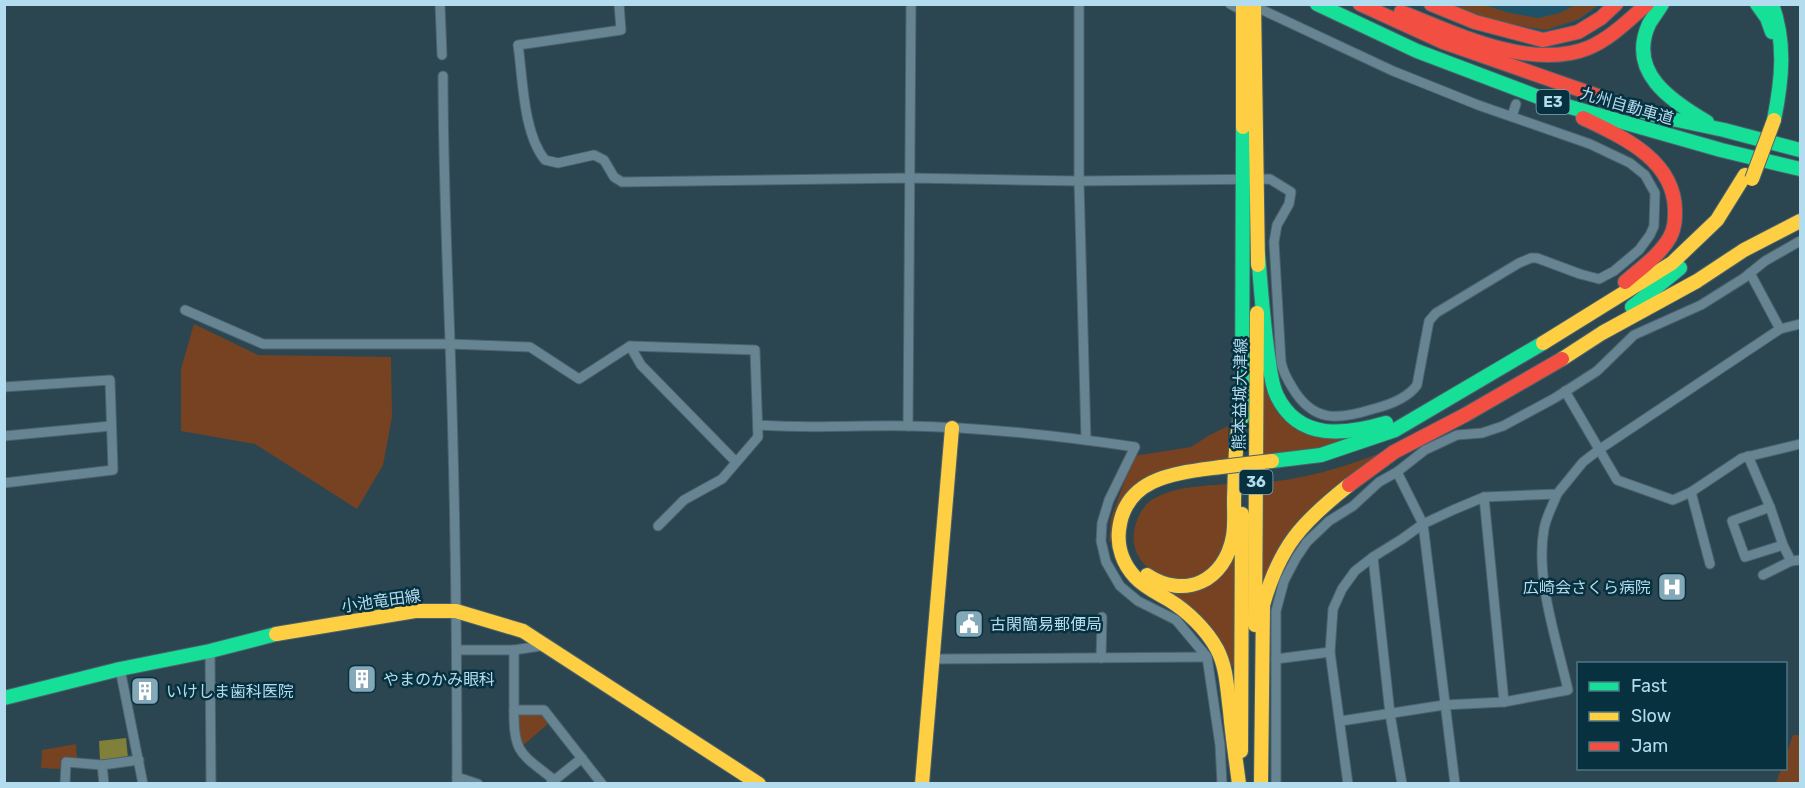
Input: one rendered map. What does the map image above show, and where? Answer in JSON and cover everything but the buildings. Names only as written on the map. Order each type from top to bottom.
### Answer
[{"type":"main road","name":"九州自動車道","points":[[1317,4],[1417,51],[1549,101],[1721,150],[1800,169]]},
{"type":"main road","name":"九州自動車道","points":[[1360,4],[1443,42],[1649,114],[1724,130],[1800,150]]},
{"type":"main road","points":[[1380,4],[1500,48],[1539,57],[1568,55],[1586,49],[1610,36],[1647,4]]},
{"type":"main road","points":[[1431,4],[1541,45],[1578,32],[1616,4]]},
{"type":"main road","points":[[1662,4],[1654,15],[1646,36],[1645,66],[1658,88],[1669,99],[1724,130]]},
{"type":"main road","points":[[1757,4],[1770,26],[1774,48],[1770,118]]},
{"type":"main road","points":[[1602,333],[1698,253],[1723,224],[1748,177],[1770,118],[1782,75],[1783,44],[1779,21],[1772,4]]},
{"type":"main road","name":"熊本益城大津線","points":[[1249,6],[1258,254],[1254,783]]},
{"type":"main road","name":"熊本益城大津線","points":[[1240,783],[1242,180],[1249,6]]},
{"type":"main road","points":[[1549,101],[1646,153],[1662,171],[1674,193],[1676,216],[1673,231],[1661,249],[1588,314]]},
{"type":"main road","points":[[1271,467],[1352,446],[1395,430],[1454,396],[1672,263],[1717,220],[1748,177]]},
{"type":"main road","points":[[1261,783],[1263,605],[1271,578],[1286,547],[1299,529],[1321,507],[1394,452],[1536,375],[1602,333],[1696,281],[1744,250],[1800,221]]},
{"type":"main road","points":[[1258,254],[1267,351],[1277,396],[1289,414],[1303,425],[1320,432],[1360,430],[1384,424],[1454,396]]},
{"type":"main road","points":[[1221,472],[1170,483],[1150,490],[1135,506],[1126,525],[1127,546],[1135,563],[1145,574],[1171,587],[1186,586],[1199,584],[1222,564],[1233,538],[1236,429],[1242,408]]},
{"type":"main road","points":[[1240,783],[1226,674],[1216,649],[1202,630],[1181,609],[1134,576],[1126,565],[1118,546],[1121,515],[1137,491],[1151,481],[1175,473],[1221,472],[1335,460],[1465,415]]},
{"type":"main road","points":[[922,783],[952,428]]},
{"type":"main road","name":"小池竜田線","points":[[4,698],[267,636],[415,611],[456,611],[523,632],[547,645],[759,783]]},
{"type":"street","points":[[440,4],[442,55]]},
{"type":"street","points":[[619,4],[621,30],[518,45],[526,114],[539,154],[545,160],[558,163],[594,155],[604,160],[614,177],[622,182],[910,178],[1079,181],[1270,179],[1291,192],[1289,204],[1277,225],[1274,242],[1280,355],[1284,373],[1298,396],[1314,412],[1335,417],[1353,415],[1384,406],[1412,393],[1418,385],[1430,321],[1436,313],[1531,258],[1599,279],[1606,277],[1639,250],[1650,235],[1656,214],[1655,193],[1645,175],[1630,163],[1613,154],[1393,71],[1249,6],[1230,4]]},
{"type":"street","points":[[908,426],[910,4]]},
{"type":"street","points":[[1079,4],[1079,181],[1086,440]]},
{"type":"street","points":[[443,76],[443,172],[458,650],[457,780],[478,783]]},
{"type":"street","points":[[1512,116],[1516,104]]},
{"type":"street","points":[[1276,783],[1276,610],[1284,581],[1307,542],[1329,521],[1353,506],[1379,482],[1397,472],[1425,450],[1457,435],[1482,433],[1503,426],[1597,371],[1634,335],[1701,305],[1781,251],[1800,241]]},
{"type":"street","points":[[1750,273],[1780,329]]},
{"type":"street","points":[[184,310],[263,344],[450,344],[530,347],[579,379],[630,346],[755,350],[758,437],[722,479],[684,500],[658,526]]},
{"type":"street","points":[[1341,721],[1444,705],[1504,702],[1568,690],[1546,595],[1542,554],[1545,527],[1557,494],[1583,462],[1600,449],[1780,329],[1800,324]]},
{"type":"street","points":[[630,346],[641,365],[736,462]]},
{"type":"street","points":[[4,387],[110,381],[113,470],[4,483]]},
{"type":"street","points":[[1565,391],[1617,480],[1673,500],[1691,492],[1748,456],[1800,444]]},
{"type":"street","points":[[4,436],[111,426]]},
{"type":"street","points":[[758,426],[952,428],[1086,440],[1135,447],[1109,500],[1102,524],[1101,541],[1106,562],[1120,586],[1138,601],[1176,620],[1207,657],[1220,745],[1222,783]]},
{"type":"street","points":[[1748,456],[1770,507],[1783,545],[1796,560],[1762,575]]},
{"type":"street","points":[[1397,472],[1423,524],[1455,783]]},
{"type":"street","points":[[1691,492],[1710,564]]},
{"type":"street","points":[[1348,783],[1330,652],[1333,609],[1342,589],[1355,571],[1423,524],[1484,497],[1557,494]]},
{"type":"street","points":[[1484,497],[1504,702]]},
{"type":"street","points":[[1770,507],[1732,521],[1745,557],[1783,545]]},
{"type":"street","points":[[1373,557],[1390,714],[1402,783]]},
{"type":"street","points":[[1101,658],[1102,617]]},
{"type":"street","points":[[458,650],[514,650],[547,645]]},
{"type":"street","points":[[514,650],[513,733],[516,745],[525,757],[552,782],[582,758]]},
{"type":"street","points":[[210,651],[211,783]]},
{"type":"street","points":[[1276,659],[1330,652]]},
{"type":"street","points":[[933,659],[1207,657]]},
{"type":"street","points":[[120,669],[143,783]]},
{"type":"street","points":[[514,710],[544,710],[602,783]]},
{"type":"street","points":[[65,783],[66,762],[102,765],[139,760]]},
{"type":"street","points":[[102,765],[104,783]]},
{"type":"shaded area","points":[[1450,5],[1600,5],[1580,20],[1545,32],[1496,23]]},
{"type":"shaded area","points":[[1454,5],[1484,5],[1538,18],[1560,13],[1575,5],[1598,5],[1579,19],[1546,30],[1497,22]]},
{"type":"shaded area","points":[[194,324],[258,355],[391,357],[392,417],[383,465],[357,509],[255,444],[181,431],[181,369]]},
{"type":"shaded area","points":[[1259,357],[1275,400],[1351,443],[1258,462]]},
{"type":"shaded area","points":[[1228,426],[1228,463],[1154,473],[1112,542],[1109,542],[1111,518],[1134,456],[1191,447]]},
{"type":"shaded area","points":[[1408,441],[1324,501],[1259,598],[1258,483],[1297,478],[1335,469]]},
{"type":"shaded area","points":[[1228,484],[1225,537],[1220,553],[1209,568],[1194,576],[1178,579],[1163,576],[1149,568],[1139,557],[1134,541],[1136,523],[1146,505],[1151,500],[1172,491]]},
{"type":"shaded area","points":[[1234,555],[1234,666],[1227,667],[1153,584],[1179,591]]},
{"type":"shaded area","points":[[522,713],[540,713],[549,723],[521,747],[516,738],[517,717]]},
{"type":"shaded area","points":[[1793,735],[1800,735],[1800,783],[1776,783],[1781,770],[1787,770],[1787,752]]},
{"type":"shaded area","points":[[126,738],[128,758],[100,760],[99,741]]},
{"type":"shaded area","points":[[76,744],[77,760],[61,759],[60,769],[41,768],[42,750]]},
{"type":"traffic: fast","points":[[1317,4],[1417,51],[1549,101],[1721,150],[1800,169]]},
{"type":"traffic: fast","points":[[1662,4],[1649,24],[1644,41],[1644,57],[1648,71],[1667,94],[1707,122]]},
{"type":"traffic: fast","points":[[1757,4],[1767,18],[1772,32]]},
{"type":"traffic: fast","points":[[1772,4],[1781,47],[1779,90],[1774,120]]},
{"type":"traffic: fast","points":[[1598,96],[1649,114],[1724,130],[1800,150]]},
{"type":"traffic: fast","points":[[1242,418],[1243,127]]},
{"type":"traffic: fast","points":[[1258,254],[1271,376],[1277,396],[1286,411],[1298,421],[1324,431],[1355,430],[1386,423]]},
{"type":"traffic: fast","points":[[1632,307],[1680,268]]},
{"type":"traffic: fast","points":[[1272,461],[1321,455],[1395,430],[1543,343]]},
{"type":"traffic: fast","points":[[4,698],[276,634]]},
{"type":"traffic: slow","points":[[1243,4],[1243,127]]},
{"type":"traffic: slow","points":[[1254,4],[1258,265]]},
{"type":"traffic: slow","points":[[1752,179],[1774,120]]},
{"type":"traffic: slow","points":[[1543,343],[1672,263],[1717,220],[1745,175]]},
{"type":"traffic: slow","points":[[1562,359],[1602,333],[1697,281],[1744,250],[1800,221]]},
{"type":"traffic: slow","points":[[1255,625],[1257,313]]},
{"type":"traffic: slow","points":[[1147,575],[1175,586],[1189,586],[1201,582],[1222,565],[1229,552],[1234,532],[1236,454],[1242,408]]},
{"type":"traffic: slow","points":[[922,784],[952,428]]},
{"type":"traffic: slow","points":[[1221,467],[1272,461]]},
{"type":"traffic: slow","points":[[1221,467],[1171,475],[1142,488],[1131,498],[1123,512],[1119,543],[1124,561],[1135,577],[1189,615],[1207,634],[1217,649],[1226,679],[1239,784]]},
{"type":"traffic: slow","points":[[1261,784],[1263,605],[1277,567],[1294,537],[1318,511],[1349,485]]},
{"type":"traffic: slow","points":[[1241,751],[1242,514]]},
{"type":"traffic: slow","points":[[276,634],[415,611],[456,611],[523,631],[759,784]]},
{"type":"traffic: jam","points":[[1360,4],[1443,42],[1598,96]]},
{"type":"traffic: jam","points":[[1431,4],[1475,22],[1543,40],[1578,32],[1601,18],[1616,4]]},
{"type":"traffic: jam","points":[[1401,12],[1469,39],[1518,52],[1542,55],[1566,54],[1588,48],[1619,29],[1647,4]]},
{"type":"traffic: jam","points":[[1583,118],[1614,133],[1643,152],[1656,163],[1666,177],[1672,192],[1675,217],[1670,237],[1656,255],[1625,282]]},
{"type":"traffic: jam","points":[[1349,485],[1394,452],[1465,415],[1562,359]]},
{"type":"place","name":"広崎会さくら病院","points":[[1672,587]]},
{"type":"place","name":"古閑簡易郵便局","points":[[969,624]]},
{"type":"place","name":"やまのかみ眼科","points":[[362,679]]},
{"type":"place","name":"いけしま歯科医院","points":[[145,691]]}]
